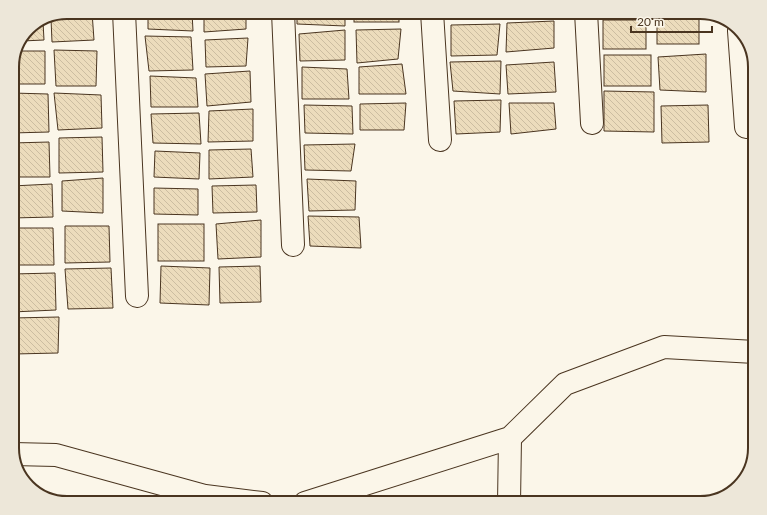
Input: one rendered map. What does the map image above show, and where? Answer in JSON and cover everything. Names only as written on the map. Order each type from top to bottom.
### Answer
[{"type":"street","points":[[124,19],[137,296]]},
{"type":"street","points":[[283,19],[293,244]]},
{"type":"street","points":[[432,19],[440,140]]},
{"type":"street","points":[[586,19],[592,123]]},
{"type":"street","points":[[740,40],[746,127]]},
{"type":"street","points":[[327,496],[510,438],[565,384],[664,347],[748,352]]},
{"type":"street","points":[[509,496],[510,438]]},
{"type":"street","points":[[20,454],[56,454],[205,496]]},
{"type":"building","points":[[67,19],[92,19],[94,40],[52,42],[51,22]]},
{"type":"building","points":[[148,19],[192,19],[193,31],[148,29]]},
{"type":"building","points":[[204,19],[246,19],[246,29],[204,32]]},
{"type":"building","points":[[297,19],[345,19],[345,26],[297,24]]},
{"type":"building","points":[[354,19],[399,19],[399,22],[354,22]]},
{"type":"building","points":[[657,19],[699,19],[699,44],[657,44]]},
{"type":"building","points":[[603,20],[646,20],[646,49],[603,49]]},
{"type":"building","points":[[554,21],[554,48],[506,52],[507,23]]},
{"type":"building","points":[[500,24],[497,55],[451,56],[451,25]]},
{"type":"building","points":[[43,25],[44,40],[27,41],[33,33]]},
{"type":"building","points":[[401,29],[398,59],[357,63],[356,30]]},
{"type":"building","points":[[345,30],[345,60],[300,61],[299,34]]},
{"type":"building","points":[[145,36],[191,37],[193,70],[149,71]]},
{"type":"building","points":[[248,38],[246,66],[206,67],[205,40]]},
{"type":"building","points":[[54,50],[97,51],[96,86],[56,86]]},
{"type":"building","points":[[22,51],[45,51],[45,84],[19,84],[19,64]]},
{"type":"building","points":[[706,54],[706,92],[660,90],[658,57]]},
{"type":"building","points":[[604,55],[651,55],[651,86],[604,86]]},
{"type":"building","points":[[501,61],[500,94],[453,91],[450,62]]},
{"type":"building","points":[[554,62],[556,92],[508,94],[506,65]]},
{"type":"building","points":[[402,64],[406,94],[359,94],[359,67]]},
{"type":"building","points":[[302,67],[347,69],[349,99],[302,99]]},
{"type":"building","points":[[250,71],[251,102],[207,106],[205,74]]},
{"type":"building","points":[[150,76],[196,78],[198,107],[151,107]]},
{"type":"building","points":[[604,91],[654,92],[654,132],[604,131]]},
{"type":"building","points":[[19,93],[48,94],[49,132],[19,133]]},
{"type":"building","points":[[54,93],[101,95],[102,128],[58,130]]},
{"type":"building","points":[[501,100],[500,132],[456,134],[454,101]]},
{"type":"building","points":[[406,103],[404,130],[360,130],[360,104]]},
{"type":"building","points":[[509,103],[554,103],[556,129],[511,134]]},
{"type":"building","points":[[304,105],[352,106],[353,134],[305,133]]},
{"type":"building","points":[[708,105],[709,142],[662,143],[661,106]]},
{"type":"building","points":[[253,109],[253,141],[208,142],[209,111]]},
{"type":"building","points":[[199,113],[201,144],[153,143],[151,114]]},
{"type":"building","points":[[102,137],[103,172],[59,173],[59,138]]},
{"type":"building","points":[[49,142],[50,177],[19,177],[19,143]]},
{"type":"building","points":[[355,144],[351,171],[305,170],[304,145]]},
{"type":"building","points":[[251,149],[253,177],[209,179],[209,150]]},
{"type":"building","points":[[155,151],[200,153],[199,179],[154,177]]},
{"type":"building","points":[[103,178],[103,213],[62,211],[62,181]]},
{"type":"building","points":[[307,179],[356,181],[355,210],[309,211]]},
{"type":"building","points":[[52,184],[53,217],[19,218],[19,186]]},
{"type":"building","points":[[256,185],[257,212],[213,213],[212,186]]},
{"type":"building","points":[[154,188],[198,189],[198,215],[154,214]]},
{"type":"building","points":[[308,216],[359,217],[361,248],[310,246]]},
{"type":"building","points":[[261,220],[261,257],[218,259],[216,224]]},
{"type":"building","points":[[158,224],[204,224],[204,261],[158,261]]},
{"type":"building","points":[[65,226],[109,226],[110,262],[65,263]]},
{"type":"building","points":[[19,228],[53,228],[54,265],[19,265]]},
{"type":"building","points":[[161,266],[210,268],[209,305],[160,303]]},
{"type":"building","points":[[260,266],[261,302],[220,303],[219,267]]},
{"type":"building","points":[[111,268],[113,308],[68,309],[65,269]]},
{"type":"building","points":[[55,273],[56,310],[19,312],[19,274]]},
{"type":"building","points":[[59,317],[58,353],[19,354],[19,318]]}]
